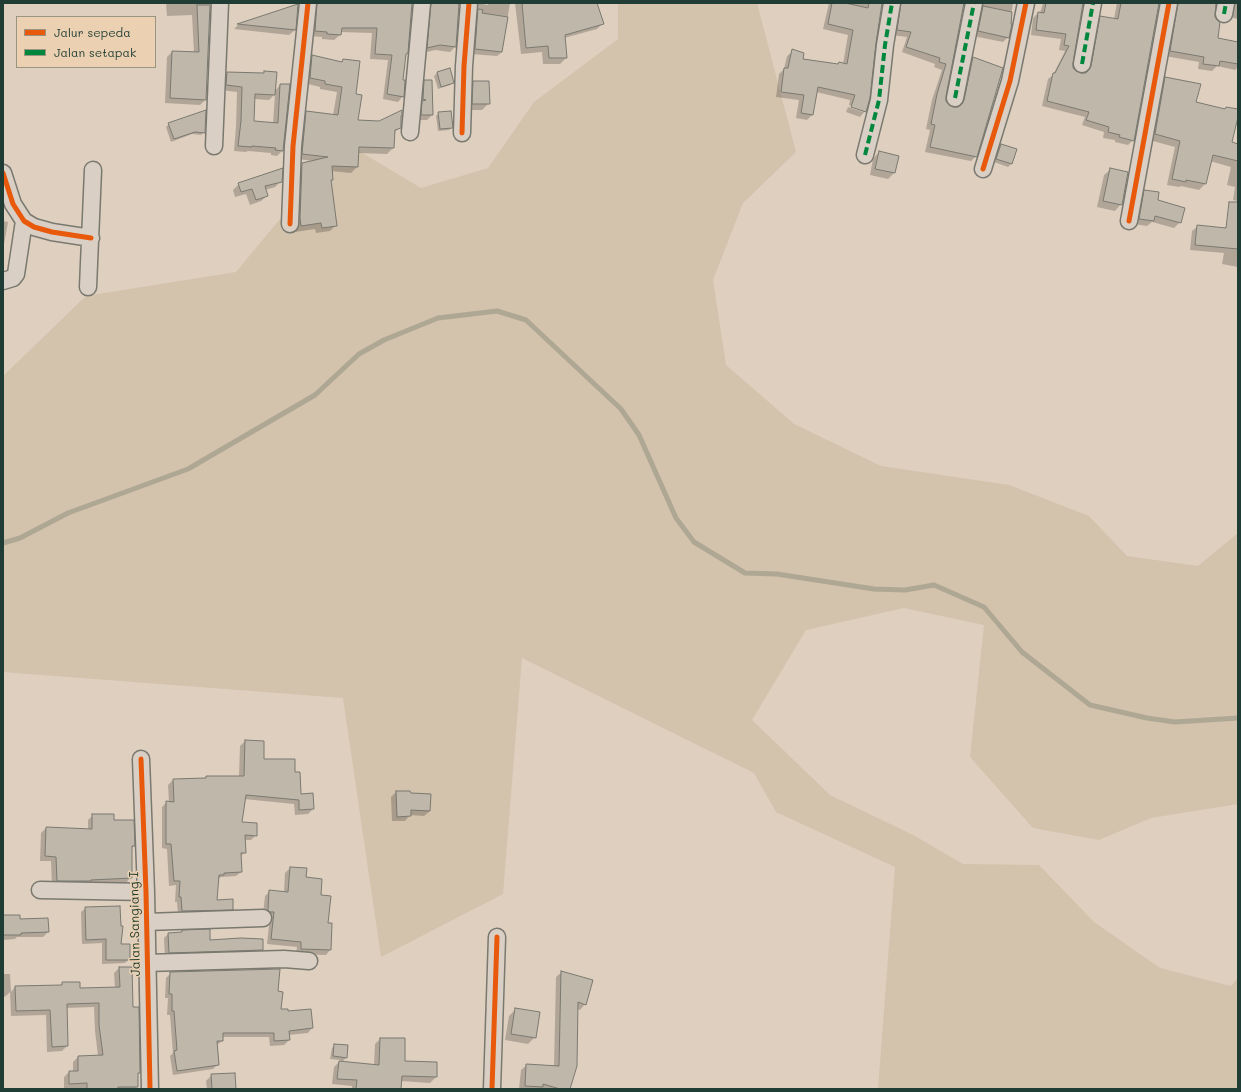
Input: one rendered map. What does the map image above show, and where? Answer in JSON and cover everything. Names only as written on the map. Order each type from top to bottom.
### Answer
[{"type":"street","points":[[214,146],[220,3]]},
{"type":"street","points":[[290,224],[293,146],[308,3]]},
{"type":"street","points":[[410,132],[422,3]]},
{"type":"street","points":[[462,134],[464,66],[469,3]]},
{"type":"street","points":[[865,155],[879,100],[885,45],[892,3]]},
{"type":"street","points":[[955,98],[974,3]]},
{"type":"street","points":[[983,169],[1010,81],[1026,3]]},
{"type":"street","points":[[1082,64],[1093,3]]},
{"type":"street","points":[[1129,221],[1169,3]]},
{"type":"street","points":[[88,287],[93,170]]},
{"type":"street","points":[[3,173],[8,204],[24,221],[34,227],[52,232],[91,238]]},
{"type":"street","points":[[3,281],[12,278],[16,274],[24,221]]},
{"type":"street","name":"Jalan Sangiang I","points":[[141,759],[146,892],[146,963],[150,1089]]},
{"type":"street","points":[[40,890],[146,892]]},
{"type":"street","points":[[146,922],[263,918]]},
{"type":"street","points":[[492,1089],[497,937]]},
{"type":"street","points":[[146,963],[284,959],[309,961]]},
{"type":"shaded area","points":[[618,3],[757,3],[796,152],[743,203],[713,280],[726,365],[794,424],[881,466],[1009,485],[1089,516],[1127,556],[1198,566],[1238,533],[1238,804],[1151,818],[1099,840],[1033,828],[970,757],[984,625],[904,608],[806,630],[752,720],[830,795],[915,836],[963,864],[1039,865],[1094,922],[1160,968],[1231,986],[1238,978],[1238,1089],[878,1089],[895,867],[776,812],[754,773],[522,658],[503,894],[381,957],[343,698],[3,672],[3,376],[86,296],[236,272],[344,142],[421,188],[488,168],[534,102],[618,39]]},
{"type":"building","points":[[317,3],[412,3],[408,53],[406,54],[403,80],[405,80],[404,97],[387,94],[392,55],[375,54],[377,28],[342,28],[341,35],[315,31]]},
{"type":"building","points":[[431,3],[459,4],[456,47],[440,45],[427,48]]},
{"type":"building","points":[[522,3],[597,3],[604,24],[565,35],[567,58],[549,58],[548,46],[526,48]]},
{"type":"building","points":[[832,3],[845,3],[868,8],[869,3],[882,3],[870,98],[866,112],[851,107],[855,95],[818,87],[813,115],[801,113],[804,95],[781,92],[784,68],[788,68],[792,49],[804,53],[803,59],[847,64],[853,30],[828,24]]},
{"type":"building","points":[[901,3],[964,3],[946,96],[946,101],[949,105],[958,107],[964,100],[973,57],[1003,68],[977,157],[930,147],[935,125],[931,124],[937,94],[946,64],[939,62],[940,58],[906,47],[911,32],[897,30]]},
{"type":"building","points":[[1046,3],[1083,3],[1073,68],[1081,73],[1086,73],[1091,66],[1100,16],[1118,19],[1121,3],[1159,3],[1134,141],[1108,132],[1109,127],[1086,120],[1089,112],[1047,101],[1053,73],[1055,73],[1069,46],[1064,45],[1066,34],[1036,30],[1038,12],[1044,13]]},
{"type":"building","points":[[1178,3],[1216,3],[1215,17],[1220,22],[1218,38],[1238,42],[1238,64],[1220,61],[1219,66],[1203,64],[1204,57],[1170,51]]},
{"type":"building","points":[[298,4],[296,30],[237,24]]},
{"type":"building","points":[[197,5],[210,5],[206,100],[170,98],[172,51],[199,52]]},
{"type":"building","points":[[983,6],[1012,12],[1012,24],[1009,38],[978,31]]},
{"type":"building","points":[[478,9],[483,10],[482,13],[508,17],[502,52],[475,49]]},
{"type":"building","points":[[312,55],[342,62],[343,59],[360,61],[356,94],[362,95],[358,120],[379,121],[402,110],[401,128],[395,130],[394,148],[359,147],[358,167],[332,166],[333,180],[331,180],[337,226],[322,228],[321,223],[301,226],[302,163],[328,157],[302,154],[306,111],[338,115],[342,87],[325,84],[325,81],[310,78]]},
{"type":"building","points":[[450,68],[454,83],[441,87],[437,72]]},
{"type":"building","points":[[264,71],[277,72],[275,95],[255,94],[254,121],[278,123],[280,84],[290,84],[283,151],[275,150],[276,148],[238,146],[241,121],[242,87],[226,85],[227,72],[264,73]]},
{"type":"building","points":[[1165,77],[1201,84],[1196,102],[1225,109],[1226,107],[1238,109],[1238,117],[1232,142],[1238,144],[1238,161],[1213,155],[1206,184],[1172,179],[1180,141],[1155,134]]},
{"type":"building","points":[[424,80],[432,80],[433,115],[421,115],[422,101],[426,100],[423,99]]},
{"type":"building","points":[[473,81],[489,81],[490,104],[472,104]]},
{"type":"building","points":[[206,110],[205,133],[195,132],[174,139],[168,123]]},
{"type":"building","points":[[451,111],[453,128],[440,129],[438,112]]},
{"type":"building","points":[[1001,144],[1017,149],[1012,164],[996,159]]},
{"type":"building","points":[[879,151],[899,156],[895,173],[875,169]]},
{"type":"building","points":[[283,168],[282,182],[265,186],[268,196],[256,200],[252,189],[241,192],[238,183]]},
{"type":"building","points":[[1110,168],[1128,172],[1122,205],[1103,201]]},
{"type":"building","points":[[1144,190],[1159,192],[1158,200],[1185,208],[1181,223],[1155,216],[1154,221],[1139,219]]},
{"type":"building","points":[[1229,202],[1238,202],[1238,249],[1195,245],[1197,225],[1226,228]]},
{"type":"building","points":[[245,740],[264,741],[264,759],[295,759],[295,772],[300,772],[301,794],[313,793],[314,809],[299,810],[299,800],[246,795],[242,822],[257,823],[257,836],[245,835],[246,853],[241,853],[242,872],[224,873],[224,875],[219,875],[217,900],[233,899],[233,910],[182,911],[181,897],[179,897],[180,881],[174,881],[171,844],[166,844],[166,801],[174,802],[173,779],[206,778],[206,776],[244,776]]},
{"type":"building","points":[[396,791],[431,794],[430,811],[411,810],[411,816],[397,817]]},
{"type":"building","points":[[92,814],[114,814],[114,820],[134,820],[135,846],[132,846],[132,878],[91,881],[57,881],[56,857],[45,856],[46,827],[92,829]]},
{"type":"building","points":[[290,867],[307,868],[306,877],[322,879],[321,895],[331,896],[328,923],[332,923],[331,950],[301,949],[301,942],[271,939],[274,912],[270,912],[268,910],[269,890],[288,892]]},
{"type":"building","points":[[120,906],[121,926],[123,926],[121,944],[130,944],[130,960],[106,960],[106,939],[86,940],[85,907]]},
{"type":"building","points":[[3,915],[20,915],[20,919],[48,918],[49,932],[3,935]]},
{"type":"building","points":[[210,929],[210,940],[241,938],[263,939],[263,950],[169,953],[168,933],[182,932],[182,930]]},
{"type":"building","points":[[119,967],[132,967],[133,1007],[139,1007],[140,1073],[138,1073],[138,1087],[118,1087],[118,1089],[87,1089],[87,1083],[69,1084],[69,1071],[78,1071],[78,1056],[103,1055],[99,1025],[99,1003],[67,1004],[68,1046],[52,1047],[50,1010],[16,1011],[15,986],[62,985],[62,982],[80,982],[80,988],[120,987]]},
{"type":"building","points":[[280,969],[278,991],[283,992],[281,1009],[288,1009],[288,1011],[311,1009],[313,1028],[289,1031],[290,1040],[274,1041],[274,1033],[223,1033],[223,1041],[217,1041],[219,1065],[177,1071],[174,1051],[177,1050],[174,1011],[172,1011],[172,994],[169,994],[170,972]]},
{"type":"building","points":[[561,971],[593,980],[586,1005],[578,1002],[577,1066],[570,1089],[560,1089],[543,1084],[543,1087],[525,1086],[526,1064],[559,1066]]},
{"type":"building","points":[[515,1008],[540,1012],[536,1038],[511,1034]]},
{"type":"building","points":[[380,1038],[405,1038],[405,1061],[437,1062],[437,1077],[402,1076],[401,1089],[356,1089],[357,1080],[337,1079],[339,1061],[379,1065]]},
{"type":"building","points":[[334,1044],[348,1045],[347,1058],[333,1056]]},
{"type":"building","points":[[235,1073],[236,1089],[212,1089],[211,1074]]},
{"type":"waterway","points":[[3,543],[20,538],[68,513],[188,469],[315,395],[359,354],[384,340],[438,318],[497,311],[526,320],[621,409],[639,435],[676,518],[694,542],[745,573],[777,574],[874,589],[905,590],[934,585],[984,607],[1022,652],[1090,705],[1147,718],[1175,722],[1238,718]]},
{"type":"marked path","points":[[865,155],[879,100],[885,45],[892,3]]},
{"type":"marked path","points":[[955,98],[974,3]]},
{"type":"marked path","points":[[1082,64],[1093,3]]},
{"type":"marked path","points":[[1224,14],[1226,3]]},
{"type":"cycle path","points":[[290,224],[293,146],[308,3]]},
{"type":"cycle path","points":[[462,133],[464,66],[469,3]]},
{"type":"cycle path","points":[[983,169],[1010,81],[1026,3]]},
{"type":"cycle path","points":[[1129,221],[1169,3]]},
{"type":"cycle path","points":[[3,173],[13,204],[24,221],[34,227],[52,232],[91,238]]},
{"type":"cycle path","points":[[141,759],[146,892],[150,1089]]},
{"type":"cycle path","points":[[492,1089],[497,937]]}]
